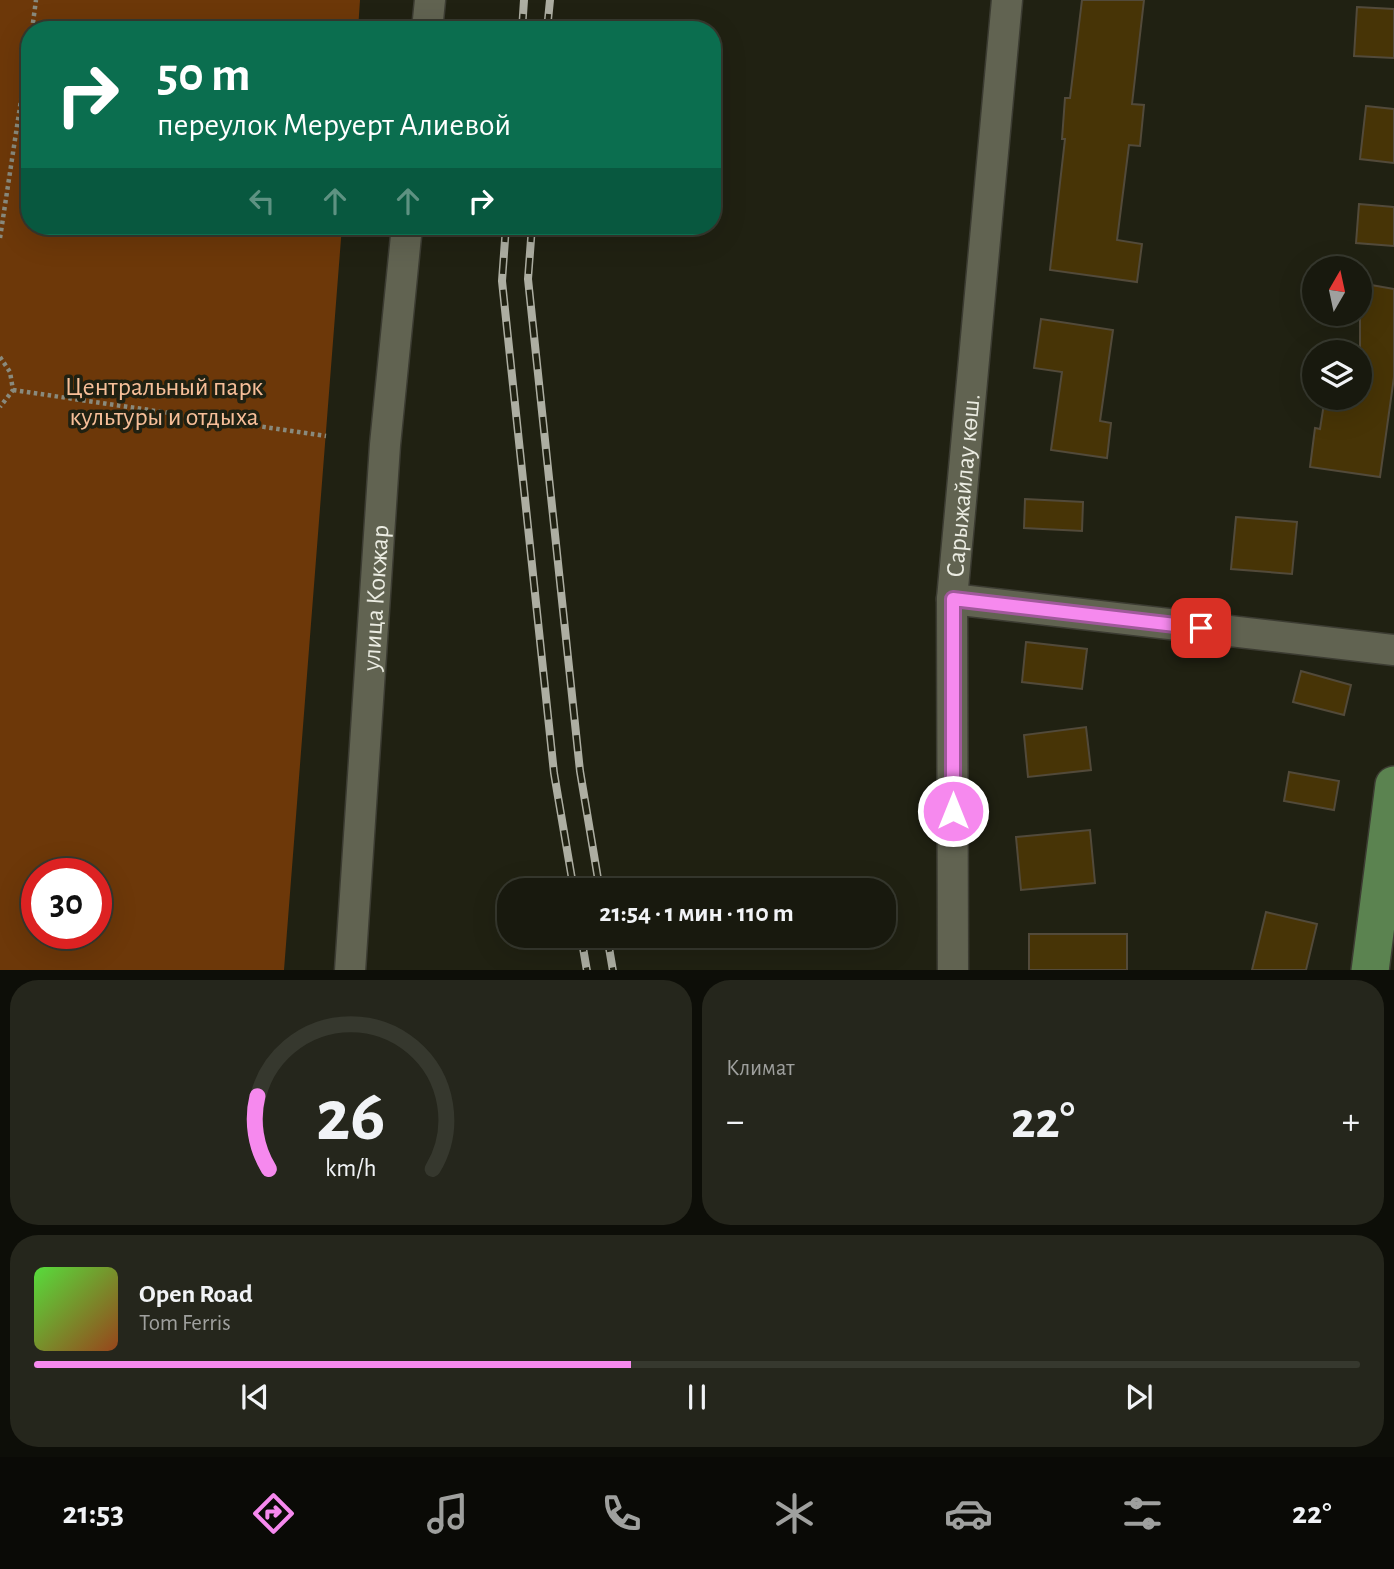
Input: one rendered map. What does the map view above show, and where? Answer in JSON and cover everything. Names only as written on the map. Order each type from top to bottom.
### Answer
[{"type":"main road","points":[[1370,970],[1394,785]]},
{"type":"street","points":[[428,21],[430,0]]},
{"type":"street","name":"Сарыжайлау көш.","points":[[953,970],[953,599],[1007,0]]},
{"type":"street","name":"улица Кокжар","points":[[350,970],[385,445],[406,235]]},
{"type":"street","points":[[953,599],[1394,650]]},
{"type":"path","points":[[33,21],[36,0]]},
{"type":"path","points":[[0,238],[21,100]]},
{"type":"path","points":[[0,357],[10,372],[13,390],[0,407]]},
{"type":"path","points":[[13,390],[326,436]]},
{"type":"green space","name":"Центральный парк культуры и отдыха","points":[[0,0],[360,0],[359,21],[21,21],[21,235],[341,235],[284,970],[0,970]]},
{"type":"building","points":[[1082,0],[1144,0],[1132,104],[1144,105],[1140,146],[1129,145],[1117,240],[1142,244],[1137,282],[1050,270],[1065,139],[1062,139],[1065,98],[1070,98]]},
{"type":"building","points":[[1357,7],[1394,9],[1394,58],[1354,56]]},
{"type":"building","points":[[1366,106],[1394,109],[1394,163],[1360,159]]},
{"type":"building","points":[[1359,204],[1394,207],[1394,246],[1356,243]]},
{"type":"building","points":[[1372,285],[1394,289],[1394,377],[1380,477],[1310,467],[1315,428],[1320,429],[1323,410],[1372,410],[1372,340],[1360,340],[1360,326],[1372,326]]},
{"type":"building","points":[[1041,319],[1113,330],[1100,421],[1111,423],[1107,458],[1051,450],[1062,372],[1034,368]]},
{"type":"building","points":[[1025,499],[1083,502],[1082,531],[1024,528]]},
{"type":"building","points":[[1236,517],[1297,522],[1292,574],[1231,569]]},
{"type":"building","points":[[1026,642],[1087,649],[1082,689],[1022,682]]},
{"type":"building","points":[[1301,671],[1351,685],[1344,715],[1293,702]]},
{"type":"building","points":[[1086,727],[1091,770],[1028,777],[1024,735]]},
{"type":"building","points":[[1289,772],[1339,781],[1334,810],[1284,801]]},
{"type":"building","points":[[1090,830],[1095,883],[1021,890],[1016,837]]},
{"type":"building","points":[[1266,912],[1317,924],[1306,970],[1252,970]]},
{"type":"building","points":[[1029,934],[1127,934],[1127,970],[1029,970]]},
{"type":"railway","points":[[523,21],[524,0]]},
{"type":"railway","points":[[548,21],[550,0]]},
{"type":"railway","points":[[505,235],[502,281],[554,773],[572,878]]},
{"type":"railway","points":[[531,235],[528,279],[580,771],[598,878]]},
{"type":"railway","points":[[583,948],[587,970]]},
{"type":"railway","points":[[609,948],[613,970]]},
{"type":"route","points":[[953,811],[953,599],[1201,628]]}]
